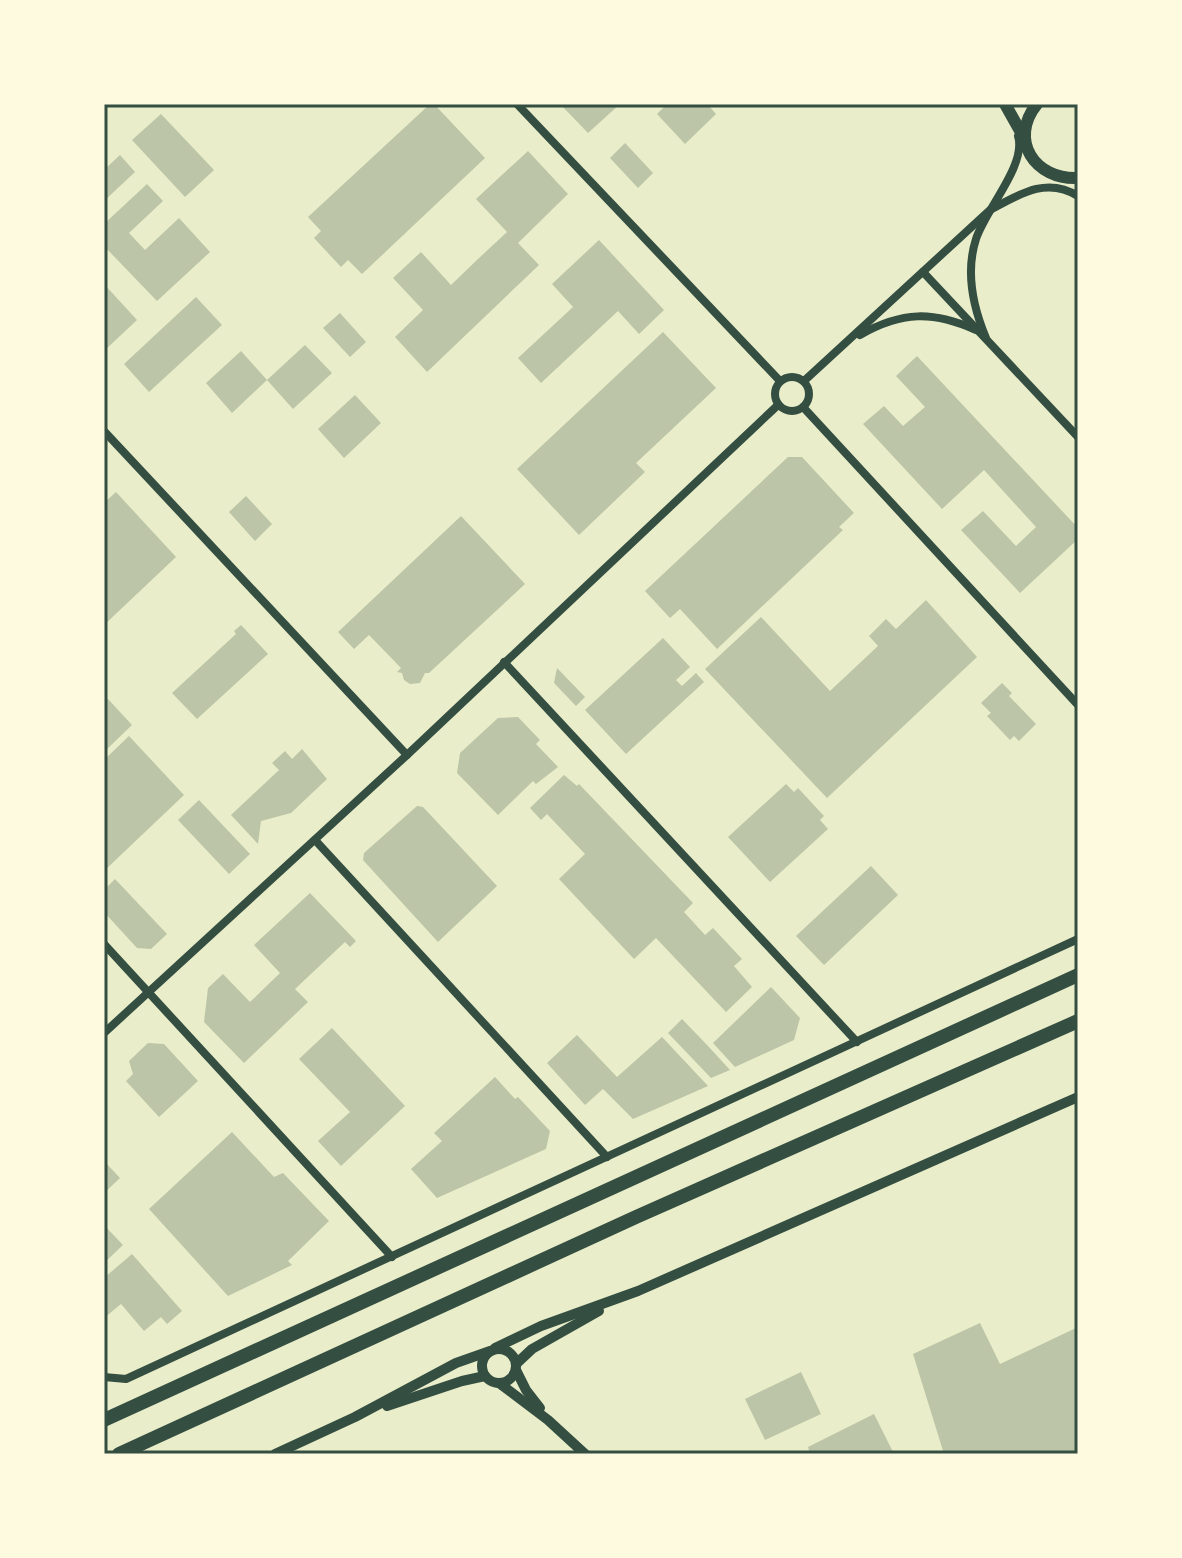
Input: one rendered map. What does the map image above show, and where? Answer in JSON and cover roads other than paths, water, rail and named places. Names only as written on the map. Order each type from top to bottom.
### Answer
[{"type":"highway","points":[[104,1420],[1078,975]]},
{"type":"highway","points":[[119,1454],[650,1211],[1078,1021]]},
{"type":"main road","points":[[1026,143],[1026,123],[1037,104]]},
{"type":"main road","points":[[1008,108],[1038,166],[1070,179]]},
{"type":"street","points":[[517,104],[780,381]]},
{"type":"street","points":[[1008,108],[1020,143],[1016,160]]},
{"type":"street","points":[[983,335],[970,273],[976,240],[1026,143]]},
{"type":"street","points":[[804,381],[990,210],[1026,190],[1070,179]]},
{"type":"street","points":[[1041,186],[1078,196]]},
{"type":"street","points":[[923,272],[1078,437]]},
{"type":"street","points":[[842,345],[879,324],[913,316],[940,317],[983,335]]},
{"type":"street","points":[[791,376],[804,381],[809,397],[803,407],[788,411],[778,405],[774,393],[780,381],[791,376]]},
{"type":"street","points":[[104,1033],[407,755],[778,405]]},
{"type":"street","points":[[803,407],[1078,705]]},
{"type":"street","points":[[104,431],[407,755]]},
{"type":"street","points":[[504,662],[857,1042]]},
{"type":"street","points":[[315,840],[607,1157]]},
{"type":"street","points":[[104,1377],[126,1379],[1078,939]]},
{"type":"street","points":[[104,944],[392,1257]]},
{"type":"street","points":[[275,1454],[355,1417],[456,1363],[493,1350],[541,1326],[625,1296],[1078,1097]]},
{"type":"street","points":[[499,1383],[510,1379],[532,1349],[625,1296]]},
{"type":"street","points":[[493,1350],[511,1353],[526,1390],[548,1420]]},
{"type":"street","points":[[485,1376],[481,1365],[493,1350]]},
{"type":"street","points":[[355,1417],[485,1376],[548,1420],[585,1454]]}]
